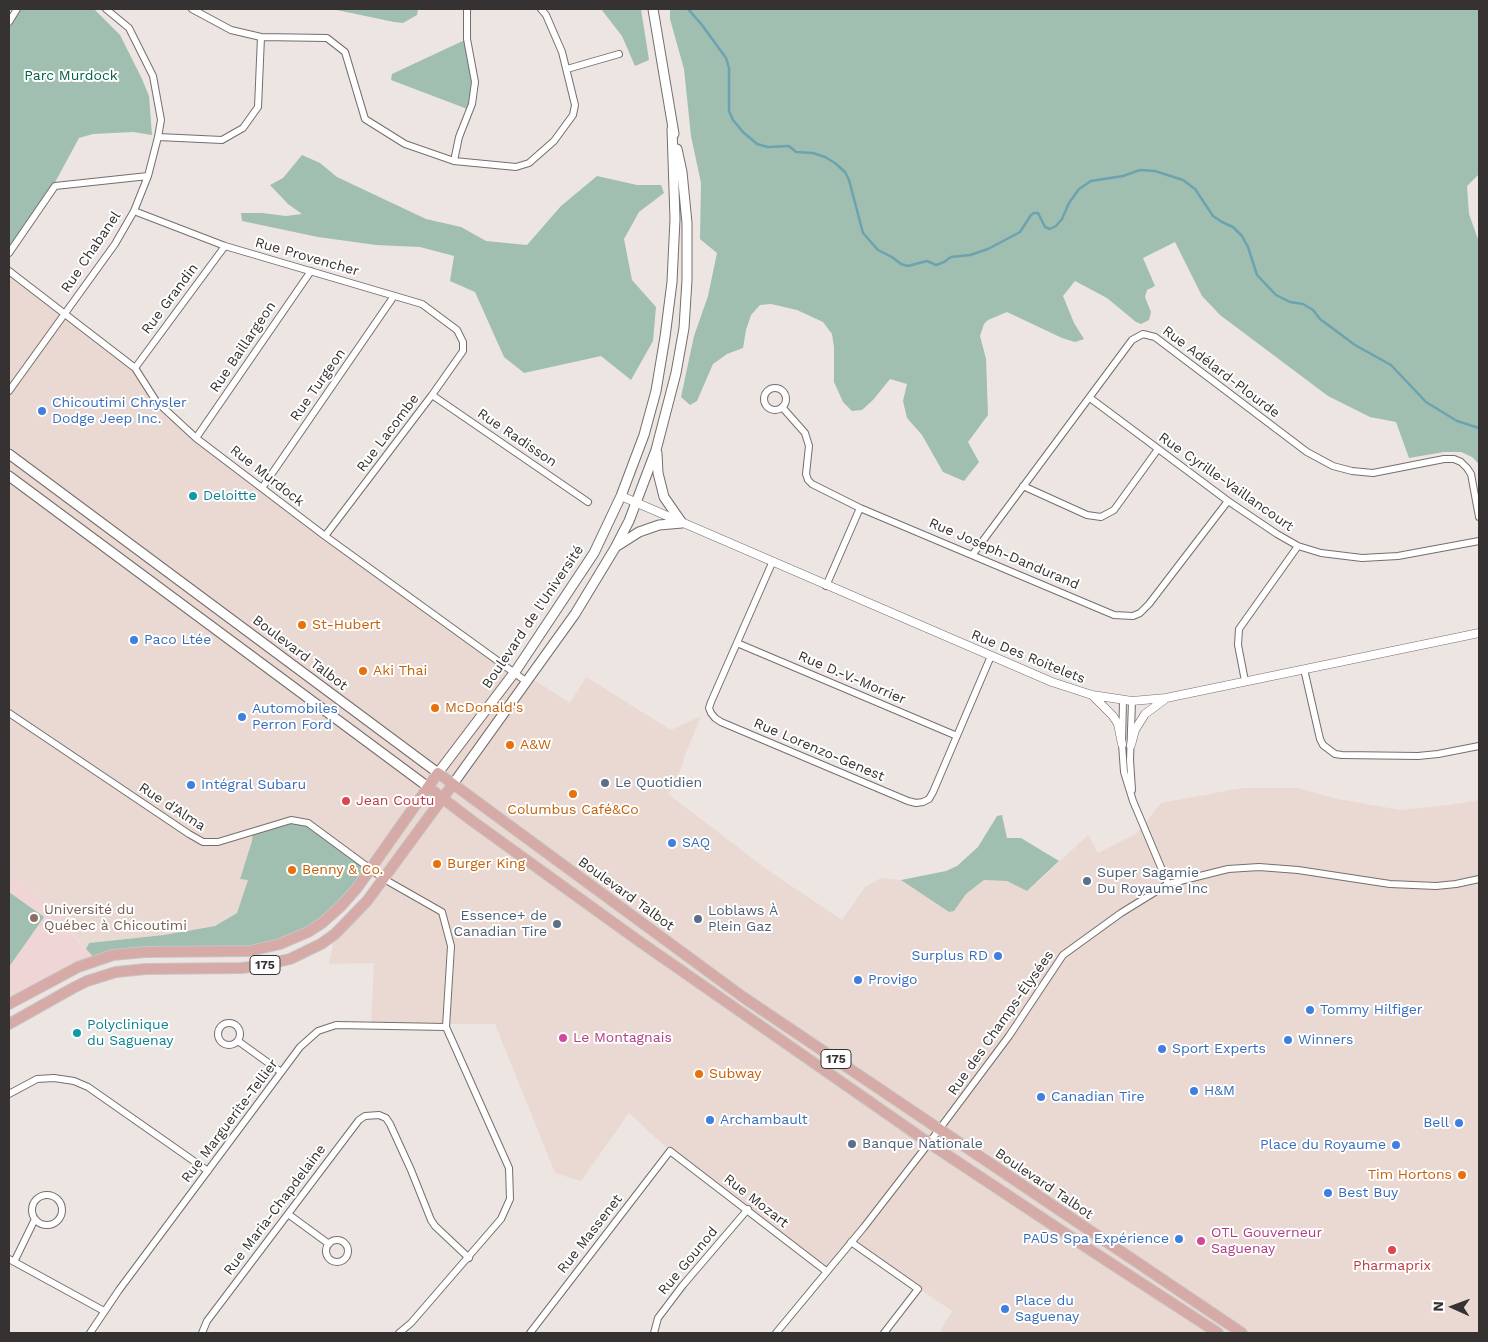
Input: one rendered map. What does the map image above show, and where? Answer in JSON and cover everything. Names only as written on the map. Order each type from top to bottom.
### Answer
[{"type":"main road","name":"Boulevard de l'Université","points":[[9,1024],[87,981],[116,972],[146,969],[241,968],[259,966],[290,959],[321,944],[335,934],[367,900],[384,878],[575,614],[615,548],[636,502],[656,450],[676,373],[684,328],[687,280],[687,223],[682,172],[672,128],[653,9]]},
{"type":"main road","name":"Boulevard de l'Université","points":[[9,1004],[78,966],[112,955],[146,952],[243,951],[280,944],[308,932],[322,922],[341,906],[372,869],[438,773],[514,672],[594,553],[621,496],[644,434],[656,391],[665,338],[672,282],[675,218],[672,128]]},
{"type":"main road","points":[[615,548],[638,532],[659,525],[682,523],[664,496],[658,473],[656,450]]},
{"type":"main road","name":"Boulevard Talbot","points":[[9,454],[743,997],[1242,1333]]},
{"type":"main road","points":[[9,476],[428,787]]},
{"type":"main road","name":"175","points":[[428,787],[629,935],[929,1143],[1218,1333]]},
{"type":"street","points":[[9,22],[17,9]]},
{"type":"street","name":"Rue Chabanel","points":[[9,391],[115,244],[134,210],[148,176],[158,137],[161,120],[152,76],[128,28],[106,9]]},
{"type":"street","points":[[192,9],[231,30],[261,37],[327,38],[345,52],[365,119],[405,144],[454,161],[516,167],[529,163],[554,141],[573,115],[575,104],[562,52],[546,15],[541,9]]},
{"type":"street","points":[[454,161],[460,137],[472,104],[475,82],[467,39],[466,9]]},
{"type":"street","points":[[158,137],[222,140],[243,128],[258,107],[261,37]]},
{"type":"street","points":[[567,69],[619,54]]},
{"type":"street","points":[[9,253],[55,186],[148,176]]},
{"type":"street","name":"Rue Provencher","points":[[134,210],[225,246],[422,304],[438,314],[457,330],[463,342]]},
{"type":"street","name":"Rue Grandin","points":[[134,368],[225,246]]},
{"type":"street","name":"Rue Murdock","points":[[9,271],[65,312],[134,368],[156,402],[196,438],[325,536],[527,682]]},
{"type":"street","name":"Rue Baillargeon","points":[[196,438],[311,271]]},
{"type":"street","name":"Rue Turgeon","points":[[262,488],[394,296]]},
{"type":"street","name":"Rue Adélard-Plourde","points":[[972,554],[1132,340],[1143,334],[1149,334],[1307,452],[1333,466],[1352,471],[1373,473],[1444,459],[1454,459],[1461,462],[1470,474],[1479,517]]},
{"type":"street","name":"Rue Lacombe","points":[[325,536],[432,395],[463,351],[463,342]]},
{"type":"street","name":"Rue Radisson","points":[[432,395],[588,502]]},
{"type":"street","name":"Rue Cyrille-Vaillancourt","points":[[1090,398],[1228,501],[1276,534],[1298,546],[1321,553],[1362,558],[1398,556],[1479,541]]},
{"type":"street","name":"Rue Joseph-Dandurand","points":[[782,407],[806,432],[809,446],[806,474],[808,480],[818,487],[860,508],[1114,615],[1133,616],[1140,613],[1149,604],[1228,501]]},
{"type":"street","points":[[1023,486],[1087,515],[1101,517],[1114,510],[1158,449]]},
{"type":"street","name":"Rue Des Roitelets","points":[[621,496],[772,563],[1052,682],[1092,695],[1128,700],[1166,698],[1479,633]]},
{"type":"street","points":[[826,586],[860,508]]},
{"type":"street","points":[[1245,681],[1238,645],[1239,629],[1298,546]]},
{"type":"street","name":"Rue Lorenzo-Genest","points":[[772,563],[710,708],[711,713],[721,722],[908,801],[923,802],[929,799],[991,656]]},
{"type":"street","name":"Rue D.-V.-Morrier","points":[[737,642],[957,736]]},
{"type":"street","points":[[1304,669],[1320,739],[1323,745],[1335,754],[1418,756],[1479,746]]},
{"type":"street","points":[[1092,695],[1113,716],[1126,744]]},
{"type":"street","points":[[1126,744],[1145,714],[1166,698]]},
{"type":"street","points":[[1128,700],[1126,744],[1133,801],[1168,884]]},
{"type":"street","name":"Rue d'Alma","points":[[9,714],[203,842],[218,842],[291,820],[308,823],[384,878],[442,912],[451,946],[446,1026]]},
{"type":"street","name":"Rue des Champs-Élysées","points":[[776,1333],[929,1143],[1009,1036],[1063,955],[1121,913],[1168,884],[1228,869],[1259,867],[1298,870],[1390,884],[1436,886],[1479,879]]},
{"type":"street","name":"Rue Marguerite-Tellier","points":[[90,1333],[104,1311],[281,1072],[300,1047],[318,1030],[336,1025],[446,1026]]},
{"type":"street","points":[[399,1333],[411,1323],[501,1219],[510,1199],[509,1168],[446,1026]]},
{"type":"street","points":[[238,1041],[281,1072]]},
{"type":"street","points":[[9,1094],[37,1079],[54,1078],[74,1081],[88,1087],[208,1171]]},
{"type":"street","name":"Rue Maria-Chapdelaine","points":[[202,1333],[207,1321],[360,1120],[365,1116],[379,1115],[386,1118],[431,1220],[468,1258]]},
{"type":"street","name":"Rue Mozart","points":[[670,1151],[748,1209],[826,1271]]},
{"type":"street","name":"Rue Massenet","points":[[530,1333],[670,1151]]},
{"type":"street","points":[[35,1219],[43,1224],[52,1224],[60,1218],[62,1208],[54,1197],[44,1196],[35,1201],[32,1210],[35,1219],[12,1260],[104,1311]]},
{"type":"street","name":"Rue Gounod","points":[[654,1333],[658,1318],[673,1298],[748,1209]]},
{"type":"street","points":[[288,1214],[329,1244]]},
{"type":"street","points":[[851,1242],[918,1288],[884,1333]]},
{"type":"shaded area","points":[[9,271],[135,368],[156,401],[196,438],[446,622],[517,669],[570,703],[586,677],[671,730],[701,716],[677,780],[668,794],[769,871],[842,920],[865,887],[881,878],[901,880],[949,912],[954,911],[966,894],[984,880],[1007,881],[1028,891],[1088,835],[1098,853],[1137,833],[1161,803],[1242,788],[1297,788],[1338,799],[1400,810],[1479,800],[1479,1333],[939,1333],[952,1311],[851,1242],[826,1271],[670,1151],[629,1113],[581,1181],[555,1173],[495,1024],[371,1024],[374,963],[329,964],[335,934],[384,879],[371,869],[252,841],[240,878],[248,880],[237,913],[215,926],[164,935],[89,943],[86,949],[39,894],[9,875]]},
{"type":"shaded area","name":"Université du Québec à Chicoutimi","points":[[9,874],[39,894],[96,960],[9,1004]]},
{"type":"green space","name":"Parc Murdock","points":[[14,9],[94,9],[120,35],[142,79],[149,96],[152,135],[133,132],[93,134],[79,138],[46,199],[9,253],[9,17]]},
{"type":"green space","points":[[332,9],[418,9],[417,15],[403,23]]},
{"type":"green space","points":[[601,9],[641,9],[649,60],[635,66],[622,36]]},
{"type":"green space","points":[[670,9],[1479,9],[1479,174],[1467,186],[1469,214],[1479,242],[1479,464],[1472,457],[1461,452],[1444,452],[1409,458],[1396,422],[1370,417],[1328,396],[1220,315],[1202,296],[1175,242],[1143,258],[1155,286],[1147,290],[1145,297],[1151,312],[1149,320],[1141,324],[1107,298],[1075,281],[1063,296],[1074,323],[1084,339],[1075,342],[1062,338],[1007,312],[988,320],[984,324],[980,336],[986,359],[988,415],[968,442],[979,462],[964,481],[943,472],[922,435],[907,418],[903,401],[907,384],[890,379],[862,410],[852,411],[843,402],[834,382],[832,334],[823,322],[797,310],[771,304],[760,305],[751,315],[743,348],[727,354],[713,364],[697,401],[690,405],[681,397],[694,336],[708,296],[717,253],[700,239],[701,183],[691,136],[684,69],[670,19]]},
{"type":"green space","points":[[467,39],[475,82],[470,110],[391,80],[392,74]]},
{"type":"green space","points":[[302,155],[320,163],[337,177],[426,219],[461,227],[486,241],[527,245],[561,206],[597,176],[637,185],[661,185],[664,193],[639,212],[624,239],[632,280],[656,307],[653,341],[631,380],[601,356],[524,373],[504,357],[475,292],[450,281],[454,256],[420,247],[376,245],[318,237],[242,221],[241,213],[286,216],[302,214],[288,204],[270,185],[283,178]]},
{"type":"green space","points":[[1002,815],[1007,838],[1021,838],[1059,861],[1027,891],[1007,881],[984,880],[966,894],[954,911],[949,912],[901,880],[946,871],[957,866],[978,847],[997,816]]},
{"type":"green space","points":[[291,820],[308,823],[371,869],[341,906],[280,944],[96,960],[86,949],[89,943],[164,935],[215,926],[237,913],[248,880],[240,879],[252,841],[253,831]]},
{"type":"green space","points":[[9,892],[44,917],[9,967]]},
{"type":"waterway","points":[[688,9],[726,58],[729,68],[729,111],[733,120],[743,132],[757,144],[768,147],[789,146],[796,152],[813,153],[835,163],[845,172],[849,180],[863,233],[878,250],[901,264],[908,266],[927,261],[936,265],[951,257],[970,255],[988,249],[1020,232],[1034,213],[1038,213],[1045,227],[1050,229],[1056,226],[1062,219],[1069,203],[1079,189],[1091,181],[1123,176],[1140,170],[1155,171],[1183,180],[1195,189],[1213,216],[1233,227],[1242,236],[1248,247],[1257,275],[1276,295],[1290,302],[1303,304],[1313,310],[1320,319],[1355,345],[1391,365],[1426,402],[1457,421],[1479,428]]},
{"type":"place","name":"Chicoutimi Chrysler Dodge Jeep Inc.","points":[[42,411]]},
{"type":"place","name":"Deloitte","points":[[193,496]]},
{"type":"place","name":"St-Hubert","points":[[302,625]]},
{"type":"place","name":"Paco Ltée","points":[[134,640]]},
{"type":"place","name":"Aki Thai","points":[[363,671]]},
{"type":"place","name":"McDonald's","points":[[435,708]]},
{"type":"place","name":"Automobiles Perron Ford","points":[[242,717]]},
{"type":"place","name":"A&W","points":[[510,745]]},
{"type":"place","name":"Le Quotidien","points":[[605,783]]},
{"type":"place","name":"Intégral Subaru","points":[[191,785]]},
{"type":"place","name":"Columbus Café&Co","points":[[573,794]]},
{"type":"place","name":"Jean Coutu","points":[[346,801]]},
{"type":"place","name":"SAQ","points":[[672,843]]},
{"type":"place","name":"Burger King","points":[[437,864]]},
{"type":"place","name":"Benny & Co.","points":[[292,870]]},
{"type":"place","name":"Super Sagamie Du Royaume Inc","points":[[1087,881]]},
{"type":"place","name":"Université du Québec à Chicoutimi","points":[[34,918]]},
{"type":"place","name":"Loblaws À Plein Gaz","points":[[698,919]]},
{"type":"place","name":"Essence+ de Canadian Tire","points":[[557,924]]},
{"type":"place","name":"Surplus RD","points":[[998,956]]},
{"type":"place","name":"Provigo","points":[[858,980]]},
{"type":"place","name":"Tommy Hilfiger","points":[[1310,1010]]},
{"type":"place","name":"Polyclinique du Saguenay","points":[[77,1033]]},
{"type":"place","name":"Le Montagnais","points":[[563,1038]]},
{"type":"place","name":"Winners","points":[[1288,1040]]},
{"type":"place","name":"Sport Experts","points":[[1162,1049]]},
{"type":"place","name":"Subway","points":[[699,1074]]},
{"type":"place","name":"H&M","points":[[1194,1091]]},
{"type":"place","name":"Canadian Tire","points":[[1041,1097]]},
{"type":"place","name":"Archambault","points":[[710,1120]]},
{"type":"place","name":"Bell","points":[[1459,1123]]},
{"type":"place","name":"Banque Nationale","points":[[852,1144]]},
{"type":"place","name":"Place du Royaume","points":[[1396,1145]]},
{"type":"place","name":"Tim Hortons","points":[[1462,1175]]},
{"type":"place","name":"Best Buy","points":[[1328,1193]]},
{"type":"place","name":"PAŪS Spa Expérience","points":[[1179,1239]]},
{"type":"place","name":"OTL Gouverneur Saguenay","points":[[1201,1241]]},
{"type":"place","name":"Pharmaprix","points":[[1392,1250]]},
{"type":"place","name":"Place du Saguenay","points":[[1005,1309]]}]
